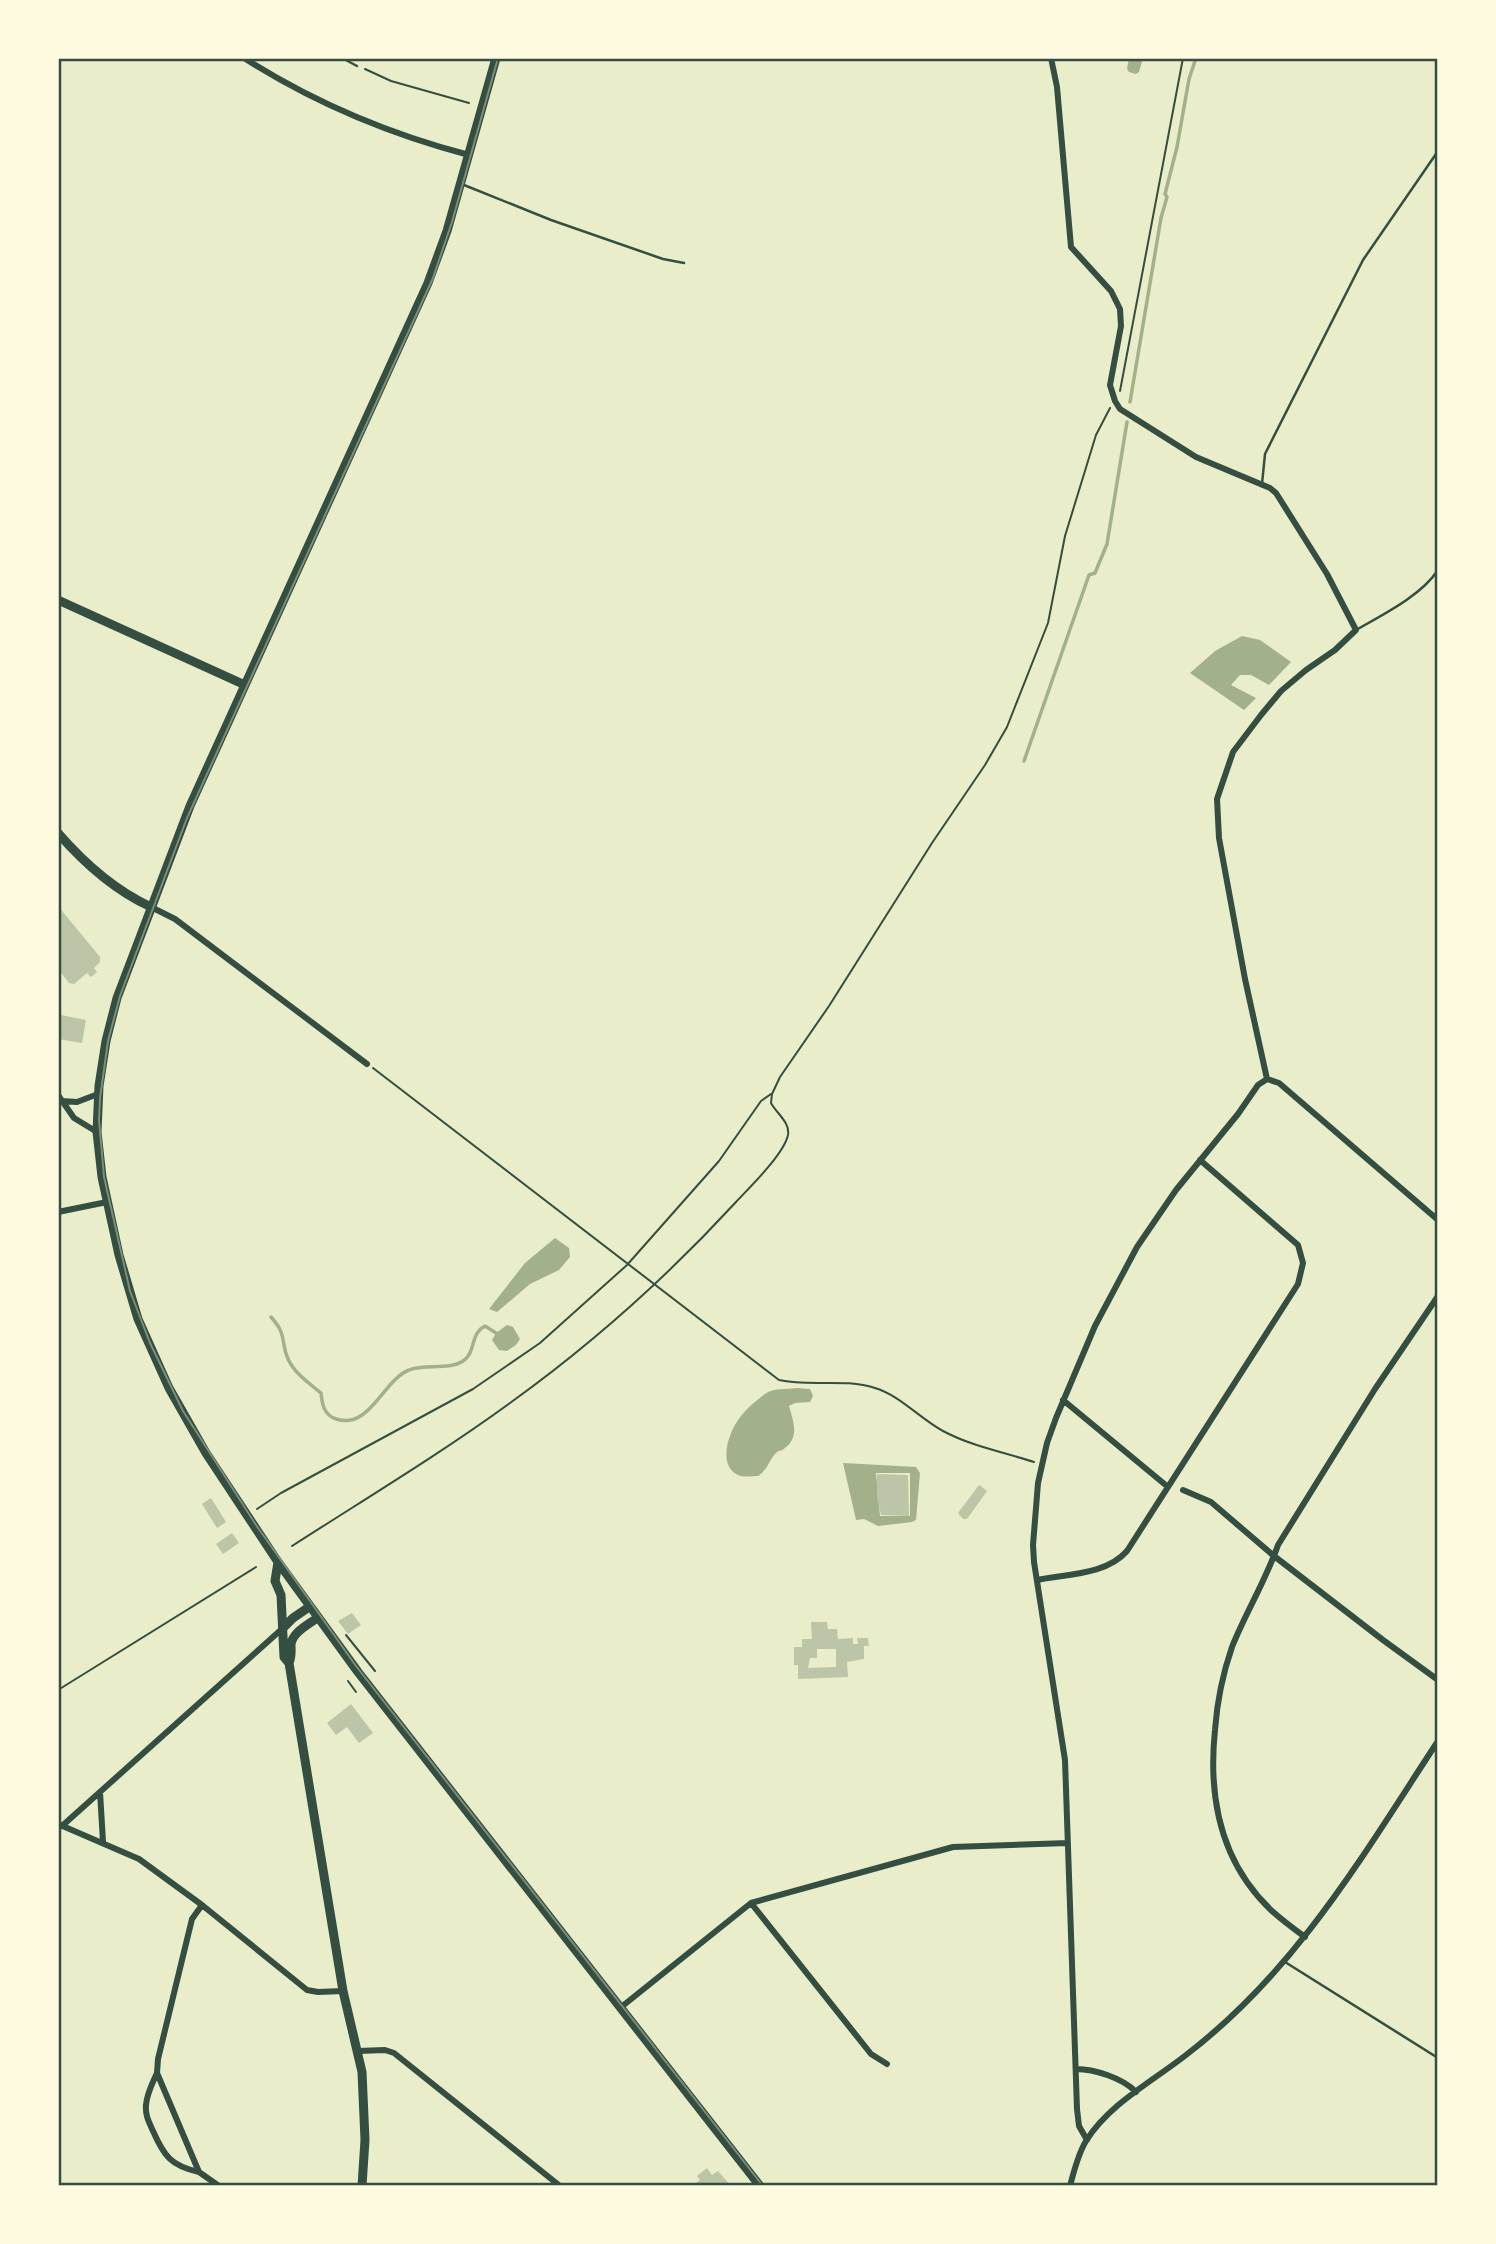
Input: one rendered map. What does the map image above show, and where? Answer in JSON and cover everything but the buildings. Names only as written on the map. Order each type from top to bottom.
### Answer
[{"type":"main road","points":[[496,58],[440,251],[416,313],[186,816],[151,907],[110,1024],[102,1060],[97,1132],[102,1177],[130,1297],[149,1346],[185,1418],[248,1516],[317,1618],[760,2186]]},
{"type":"main road","points":[[58,600],[245,685]]},
{"type":"main road","points":[[58,833],[95,870],[138,901],[151,907]]},
{"type":"main road","points":[[278,1562],[275,1581],[281,1595],[284,1657],[289,1663]]},
{"type":"main road","points":[[283,1628],[309,1607]]},
{"type":"main road","points":[[317,1618],[295,1634],[289,1663],[343,1990],[362,2072],[362,2186]]},
{"type":"street","points":[[244,58],[330,105],[401,134],[469,155]]},
{"type":"street","points":[[1051,58],[1057,87],[1071,247],[1111,291],[1120,309],[1121,326],[1110,386],[1115,401],[1121,409],[1196,457],[1262,484],[1276,493],[1328,574],[1356,631],[1281,691],[1261,715],[1233,751],[1217,799],[1223,859],[1267,1079]]},
{"type":"street","points":[[151,907],[175,919],[367,1064]]},
{"type":"street","points":[[1087,2140],[1079,2126],[1064,1746],[1037,1580],[1034,1531],[1041,1464],[1053,1424],[1099,1317],[1137,1247],[1161,1210],[1258,1085],[1267,1079]]},
{"type":"street","points":[[1267,1079],[1279,1083],[1438,1220]]},
{"type":"street","points":[[60,1098],[77,1102],[98,1094]]},
{"type":"street","points":[[60,1098],[74,1118],[97,1132]]},
{"type":"street","points":[[1037,1580],[1100,1568],[1120,1559],[1298,1284],[1303,1266],[1301,1251],[1293,1239],[1200,1160]]},
{"type":"street","points":[[58,1212],[107,1202]]},
{"type":"street","points":[[1305,1937],[1271,1910],[1242,1874],[1221,1829],[1213,1790],[1213,1741],[1220,1692],[1242,1622],[1278,1545],[1374,1388],[1438,1296]]},
{"type":"street","points":[[1063,1400],[1168,1487]]},
{"type":"street","points":[[1183,1490],[1211,1502],[1274,1556],[1438,1680]]},
{"type":"street","points":[[283,1628],[60,1825],[139,1859],[202,1905],[304,1987],[315,1992],[343,1990]]},
{"type":"street","points":[[1070,2186],[1087,2140],[1107,2117],[1218,2029],[1285,1962],[1328,1907],[1438,1741]]},
{"type":"street","points":[[100,1792],[103,1842]]},
{"type":"street","points":[[620,2008],[751,1903],[953,1847],[1068,1843]]},
{"type":"street","points":[[751,1903],[871,2054],[887,2064]]},
{"type":"street","points":[[202,1905],[192,1919],[158,2059],[157,2073],[148,2094],[146,2116],[162,2151],[180,2165],[199,2172],[219,2186]]},
{"type":"street","points":[[358,2051],[385,2049],[394,2053],[560,2186]]},
{"type":"street","points":[[1076,2069],[1087,2069],[1129,2084],[1136,2092]]},
{"type":"street","points":[[157,2073],[199,2172]]},
{"type":"lane","points":[[342,58],[357,66]]},
{"type":"lane","points":[[1262,484],[1265,454],[1348,288],[1385,225],[1438,151]]},
{"type":"lane","points":[[461,184],[663,259],[684,263]]},
{"type":"lane","points":[[1356,631],[1429,583],[1438,570]]},
{"type":"lane","points":[[1285,1962],[1438,2058]]},
{"type":"path","points":[[1124,379],[1183,58]]},
{"type":"path","points":[[357,66],[391,81],[468,103]]},
{"type":"path","points":[[292,1546],[438,1453],[510,1403],[590,1341],[641,1297],[715,1226],[782,1148],[787,1138],[787,1125],[771,1103],[780,1077],[829,1006],[1007,727],[1048,624],[1065,536],[1096,435],[1115,401]]},
{"type":"path","points":[[367,1064],[779,1380],[860,1385],[879,1389],[931,1424],[958,1438],[1041,1464]]},
{"type":"path","points":[[248,1516],[281,1493],[473,1389],[540,1343],[627,1265],[719,1161],[761,1101],[772,1094]]},
{"type":"path","points":[[58,1690],[256,1567]]},
{"type":"path","points":[[346,1635],[375,1671]]},
{"type":"path","points":[[348,1681],[356,1692]]},
{"type":"shaded area","points":[[1129,58],[1143,58],[1136,74],[1127,69]]},
{"type":"shaded area","points":[[1242,636],[1260,640],[1291,662],[1269,685],[1251,675],[1240,675],[1231,685],[1256,698],[1244,710],[1190,673],[1215,651]]},
{"type":"shaded area","points":[[555,1238],[569,1248],[570,1257],[559,1270],[530,1284],[497,1312],[489,1309],[525,1263]]},
{"type":"shaded area","points":[[507,1325],[513,1327],[520,1339],[507,1351],[499,1350],[492,1340],[496,1333]]},
{"type":"shaded area","points":[[810,1389],[813,1396],[810,1402],[789,1406],[794,1428],[790,1444],[775,1454],[758,1476],[736,1474],[727,1462],[727,1445],[743,1413],[769,1392]]},
{"type":"shaded area","points":[[843,1463],[916,1467],[920,1473],[916,1520],[878,1526],[864,1519],[856,1520]],"holes":[[[876,1473],[910,1473],[910,1516],[880,1516]]]},
{"type":"waterway","points":[[1130,402],[1161,218],[1167,197],[1165,194],[1177,147],[1189,79],[1196,58]]},
{"type":"waterway","points":[[1024,761],[1089,575],[1095,573],[1107,544],[1127,422]]},
{"type":"waterway","points":[[271,1317],[280,1329],[288,1359],[294,1369],[321,1393],[326,1412],[336,1419],[348,1420],[367,1411],[400,1375],[415,1368],[457,1364],[470,1353],[480,1329],[485,1326],[496,1333]]},
{"type":"tram line","points":[[498,58],[452,222],[433,278],[187,818],[120,996],[108,1041],[100,1098],[99,1120],[104,1177],[130,1291],[150,1343],[183,1411],[256,1525],[356,1666],[763,2186]]}]
